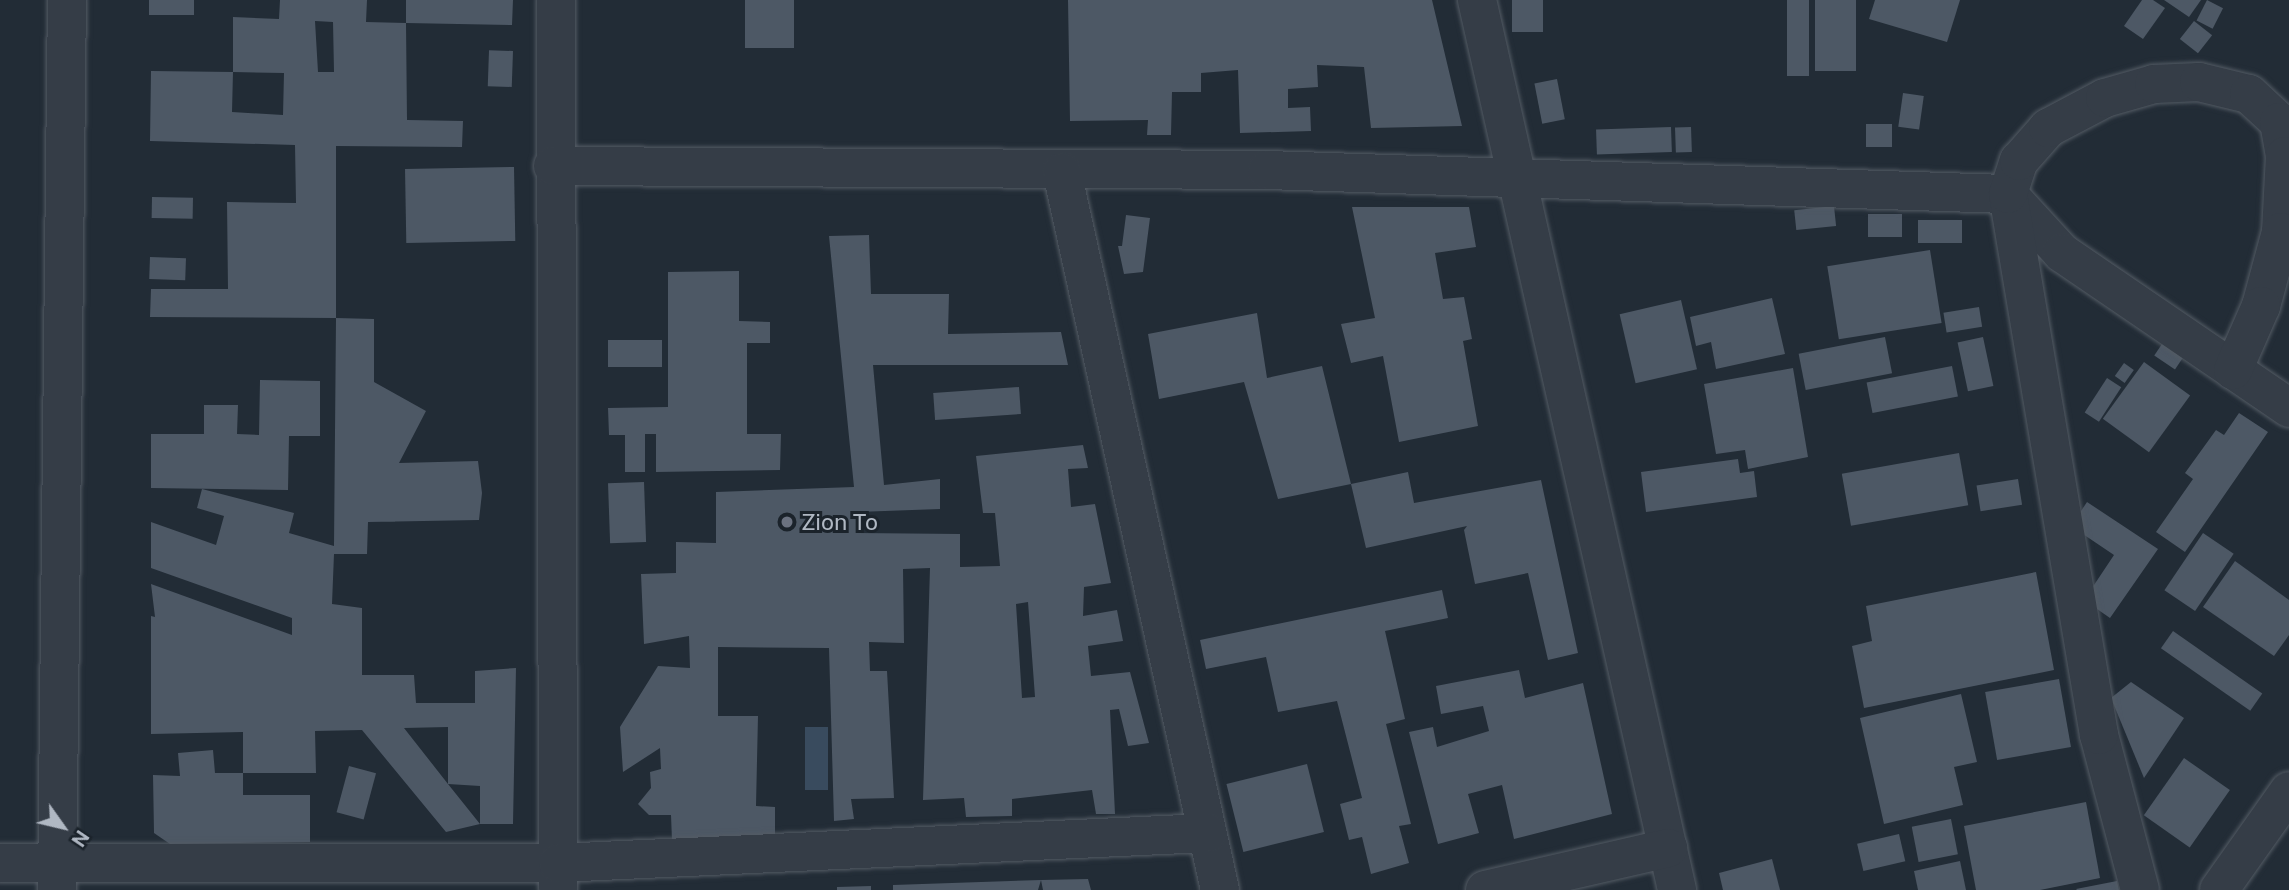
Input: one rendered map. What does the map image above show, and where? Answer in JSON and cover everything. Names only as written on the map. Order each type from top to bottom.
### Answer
[{"type":"street","points":[[56,876],[67,0]]},
{"type":"street","points":[[556,0],[553,166],[558,877]]},
{"type":"street","points":[[1477,0],[1677,890]]},
{"type":"street","points":[[2140,890],[2099,735],[2008,194],[2019,161],[2049,128],[2105,98],[2154,84],[2199,82],[2249,94],[2279,122],[2285,156],[2281,232],[2261,306],[2233,370]]},
{"type":"street","points":[[553,166],[1062,172],[1267,170],[2008,194],[2062,253],[2289,408]]},
{"type":"street","points":[[1062,172],[1220,890]]},
{"type":"street","points":[[2219,890],[2289,791]]},
{"type":"street","points":[[0,863],[56,876],[558,877],[1207,834]]},
{"type":"street","points":[[1485,890],[1668,848]]},
{"type":"water","points":[[805,727],[828,727],[828,790],[805,790]]},
{"type":"building","points":[[149,0],[194,0],[194,15],[149,15]]},
{"type":"building","points":[[280,0],[367,0],[366,22],[406,23],[407,120],[463,121],[462,147],[336,146],[336,318],[150,317],[151,289],[228,289],[227,202],[296,203],[295,145],[150,141],[151,71],[233,72],[233,17],[279,19]],"holes":[[[315,21],[333,22],[334,72],[318,72]],[[233,72],[284,73],[283,115],[232,112]]]},
{"type":"building","points":[[406,0],[513,0],[512,25],[406,23]]},
{"type":"building","points":[[745,0],[794,0],[794,48],[745,48]]},
{"type":"building","points":[[1068,0],[1432,0],[1462,126],[1371,128],[1364,67],[1317,65],[1318,87],[1288,89],[1288,108],[1310,107],[1311,131],[1240,133],[1238,70],[1201,73],[1201,92],[1172,92],[1171,135],[1147,135],[1148,120],[1070,121]]},
{"type":"building","points":[[1512,0],[1543,0],[1543,32],[1512,32]]},
{"type":"building","points":[[1787,0],[1809,0],[1809,76],[1787,76]]},
{"type":"building","points":[[1815,0],[1856,0],[1856,71],[1815,71]]},
{"type":"building","points":[[1875,0],[1960,0],[1947,42],[1869,19]]},
{"type":"building","points":[[2142,0],[2153,0],[2165,8],[2143,39],[2124,26]]},
{"type":"building","points":[[2164,0],[2201,0],[2189,17]]},
{"type":"building","points":[[2207,0],[2223,8],[2213,29],[2197,20]]},
{"type":"building","points":[[2194,21],[2212,35],[2198,53],[2180,39]]},
{"type":"building","points":[[489,50],[513,51],[512,87],[488,86]]},
{"type":"building","points":[[1557,79],[1565,119],[1542,124],[1534,83]]},
{"type":"building","points":[[1903,93],[1924,96],[1919,130],[1898,127]]},
{"type":"building","points":[[1866,124],[1892,124],[1892,147],[1866,147]]},
{"type":"building","points":[[1671,127],[1672,152],[1597,155],[1596,130]]},
{"type":"building","points":[[1691,127],[1692,152],[1676,153],[1675,128]]},
{"type":"building","points":[[514,167],[515,241],[406,243],[405,169]]},
{"type":"building","points":[[152,197],[193,198],[193,219],[152,218]]},
{"type":"building","points":[[1834,206],[1836,226],[1796,230],[1794,210]]},
{"type":"building","points":[[1352,207],[1469,207],[1476,247],[1435,253],[1443,299],[1464,297],[1472,339],[1463,341],[1478,426],[1399,442],[1383,356],[1351,363],[1341,324],[1375,318]]},
{"type":"building","points":[[1868,214],[1902,214],[1902,237],[1868,237]]},
{"type":"building","points":[[1126,215],[1150,218],[1143,272],[1124,274],[1118,246],[1122,246]]},
{"type":"building","points":[[1918,220],[1962,220],[1962,243],[1918,243]]},
{"type":"building","points":[[869,235],[871,294],[949,294],[948,334],[1061,332],[1068,365],[873,365],[884,485],[940,479],[940,509],[857,512],[858,533],[960,534],[960,567],[1000,566],[995,513],[983,513],[976,456],[1083,445],[1088,468],[1068,469],[1071,507],[1095,504],[1111,583],[1084,587],[1083,616],[1117,610],[1123,641],[1088,646],[1091,676],[1130,672],[1149,743],[1128,746],[1119,709],[1110,710],[1115,814],[1096,814],[1092,790],[1012,799],[1012,816],[966,817],[964,798],[923,800],[930,568],[903,569],[904,643],[869,642],[870,671],[887,671],[894,798],[851,799],[854,819],[834,821],[829,648],[718,647],[718,716],[758,716],[756,806],[775,807],[775,838],[672,841],[671,815],[649,815],[638,804],[651,788],[650,772],[661,769],[660,748],[623,772],[620,727],[658,666],[690,668],[689,636],[644,644],[641,574],[676,573],[676,542],[716,543],[716,492],[854,487],[829,236]],"holes":[[[1028,602],[1035,697],[1022,698],[1016,604]]]},
{"type":"building","points":[[1930,250],[1942,323],[1839,339],[1827,266]]},
{"type":"building","points":[[150,257],[186,258],[185,280],[149,279]]},
{"type":"building","points":[[739,271],[739,321],[770,322],[770,343],[747,343],[747,434],[781,434],[780,470],[656,472],[656,434],[645,434],[645,472],[625,472],[625,435],[609,435],[608,408],[668,407],[668,272]]},
{"type":"building","points":[[1772,298],[1785,354],[1716,369],[1711,342],[1696,346],[1690,317]]},
{"type":"building","points":[[1681,300],[1697,369],[1636,383],[1620,314]]},
{"type":"building","points":[[1979,307],[1982,327],[1947,332],[1943,313]]},
{"type":"building","points":[[1257,313],[1267,378],[1322,366],[1351,484],[1278,499],[1244,382],[1159,399],[1148,334]]},
{"type":"building","points":[[336,318],[374,319],[374,382],[426,411],[399,463],[478,461],[482,493],[479,520],[368,522],[367,554],[334,554],[332,604],[362,608],[362,675],[414,675],[416,703],[475,703],[475,671],[516,668],[513,824],[480,824],[446,832],[362,730],[315,731],[316,773],[243,773],[243,732],[151,734],[151,616],[155,617],[151,584],[292,635],[292,618],[151,568],[151,522],[216,545],[224,516],[197,508],[202,489],[294,513],[289,533],[334,546]],"holes":[[[448,727],[448,784],[404,728]],[[448,784],[480,786],[480,824]]]},
{"type":"building","points":[[1885,337],[1892,373],[1806,390],[1799,354]]},
{"type":"building","points":[[1983,337],[1993,386],[1968,391],[1958,342]]},
{"type":"building","points":[[2166,338],[2187,352],[2175,369],[2154,355]]},
{"type":"building","points":[[608,340],[662,340],[662,367],[608,367]]},
{"type":"building","points":[[2144,362],[2190,396],[2149,452],[2103,419]]},
{"type":"building","points":[[2124,363],[2134,370],[2125,383],[2115,376]]},
{"type":"building","points":[[1952,366],[1958,396],[1873,413],[1867,383]]},
{"type":"building","points":[[1793,368],[1808,457],[1748,469],[1745,450],[1716,454],[1704,384]]},
{"type":"building","points":[[2107,378],[2121,387],[2099,422],[2085,412]]},
{"type":"building","points":[[260,380],[320,381],[320,436],[289,436],[288,490],[151,488],[151,434],[204,434],[204,405],[238,405],[237,434],[259,435]]},
{"type":"building","points":[[1019,387],[1021,414],[935,420],[933,393]]},
{"type":"building","points":[[2239,413],[2268,432],[2185,552],[2156,532],[2193,479],[2185,473],[2216,430],[2224,435]]},
{"type":"building","points":[[1959,453],[1968,505],[1851,526],[1842,474]]},
{"type":"building","points":[[1738,459],[1740,473],[1754,471],[1757,497],[1646,512],[1641,472]]},
{"type":"building","points":[[1408,472],[1414,503],[1541,480],[1578,653],[1548,660],[1528,573],[1475,584],[1464,530],[1467,526],[1366,548],[1351,484]]},
{"type":"building","points":[[2018,479],[2022,505],[1981,511],[1977,486]]},
{"type":"building","points":[[644,482],[646,542],[610,543],[608,483]]},
{"type":"building","points":[[2087,502],[2158,549],[2110,618],[2084,600],[2114,555],[2071,526]]},
{"type":"building","points":[[2203,533],[2234,554],[2195,611],[2164,590]]},
{"type":"building","points":[[2235,561],[2289,600],[2289,635],[2274,656],[2203,607]]},
{"type":"building","points":[[2036,572],[2054,670],[1864,708],[1852,646],[1872,641],[1866,606]]},
{"type":"building","points":[[1442,590],[1448,618],[1385,631],[1405,719],[1386,724],[1411,824],[1399,826],[1409,863],[1371,874],[1362,837],[1349,840],[1340,804],[1362,798],[1337,701],[1278,712],[1266,657],[1206,669],[1200,640]]},
{"type":"building","points":[[2173,631],[2262,694],[2250,711],[2161,648]]},
{"type":"building","points":[[1519,670],[1525,698],[1583,683],[1612,814],[1514,839],[1502,785],[1468,794],[1479,833],[1438,844],[1409,732],[1433,727],[1437,747],[1489,731],[1483,706],[1441,714],[1436,686]]},
{"type":"building","points":[[2059,679],[2071,747],[1997,760],[1985,692]]},
{"type":"building","points":[[2131,682],[2184,718],[2144,778],[2111,698]]},
{"type":"building","points":[[1961,694],[1977,762],[1954,767],[1963,805],[1884,824],[1860,718]]},
{"type":"building","points":[[213,750],[215,773],[243,773],[243,795],[310,795],[310,842],[170,844],[154,833],[153,775],[180,776],[178,753]]},
{"type":"building","points":[[2184,758],[2230,790],[2190,847],[2144,815]]},
{"type":"building","points":[[1307,764],[1324,832],[1243,852],[1226,784]]},
{"type":"building","points":[[349,766],[376,773],[364,820],[337,812]]},
{"type":"building","points":[[2086,802],[2100,878],[2040,890],[1976,890],[1964,826]]},
{"type":"building","points":[[1951,819],[1958,854],[1919,862],[1912,827]]},
{"type":"building","points":[[1899,834],[1905,861],[1863,871],[1857,844]]},
{"type":"building","points":[[1772,859],[1780,890],[1723,890],[1719,873]]},
{"type":"building","points":[[1960,861],[1966,890],[1918,890],[1914,871]]},
{"type":"building","points":[[1088,879],[1091,890],[1043,890],[1041,880]]},
{"type":"building","points":[[1041,880],[1038,890],[893,890],[893,885]]},
{"type":"building","points":[[2117,881],[2119,890],[2076,889]]},
{"type":"building","points":[[871,886],[871,890],[837,890],[837,887]]},
{"type":"place","name":"Zion To","points":[[787,522]]}]
